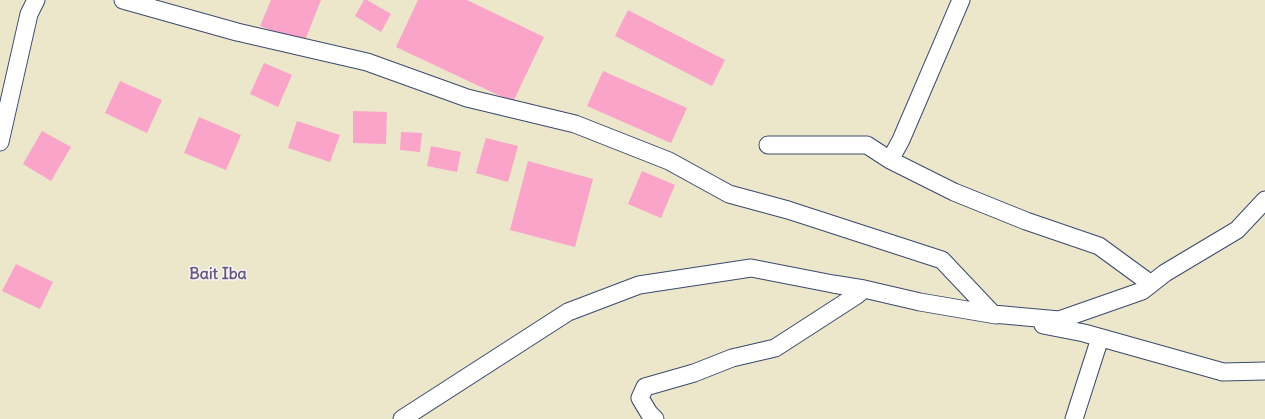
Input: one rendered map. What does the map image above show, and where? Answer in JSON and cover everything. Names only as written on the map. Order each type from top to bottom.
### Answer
[{"type":"street","points":[[0,142],[29,14],[36,0]]},
{"type":"street","points":[[123,0],[237,32],[367,62],[467,98],[575,124],[669,161],[729,194],[788,210],[942,260],[993,314],[1058,320],[1142,291],[1165,273],[1237,230],[1265,200]]},
{"type":"street","points":[[890,160],[901,140],[961,0]]},
{"type":"street","points":[[768,145],[867,145],[890,160],[954,192],[1026,221],[1099,246],[1151,284]]},
{"type":"street","points":[[402,419],[568,312],[639,285],[751,268],[864,289],[920,302],[993,314],[1084,333],[1222,372],[1265,371]]},
{"type":"street","points":[[655,419],[649,414],[640,398],[645,387],[694,373],[732,358],[776,348],[864,289]]},
{"type":"street","points":[[1074,419],[1100,338]]},
{"type":"building","points":[[271,0],[321,0],[304,43],[260,26]]},
{"type":"building","points":[[364,0],[367,0],[391,14],[381,32],[355,16]]},
{"type":"building","points":[[418,0],[467,0],[544,37],[513,102],[396,47]]},
{"type":"building","points":[[628,10],[725,60],[712,86],[615,36]]},
{"type":"building","points":[[264,63],[292,75],[278,107],[250,94]]},
{"type":"building","points":[[603,71],[687,108],[671,143],[587,106]]},
{"type":"building","points":[[120,81],[162,100],[147,133],[105,113]]},
{"type":"building","points":[[353,111],[387,112],[386,144],[353,143]]},
{"type":"building","points":[[199,117],[241,135],[226,170],[184,153]]},
{"type":"building","points":[[297,121],[340,135],[330,162],[288,148]]},
{"type":"building","points":[[42,131],[71,147],[51,181],[23,164]]},
{"type":"building","points":[[401,132],[422,133],[420,152],[400,150]]},
{"type":"building","points":[[486,138],[518,146],[508,182],[476,173]]},
{"type":"building","points":[[431,146],[461,152],[457,172],[427,166]]},
{"type":"building","points":[[528,161],[593,179],[575,247],[510,230]]},
{"type":"building","points":[[642,171],[675,185],[661,218],[628,204]]},
{"type":"building","points":[[16,264],[53,282],[40,309],[2,291]]},
{"type":"district","name":"Bait Iba","points":[[218,274]]}]
